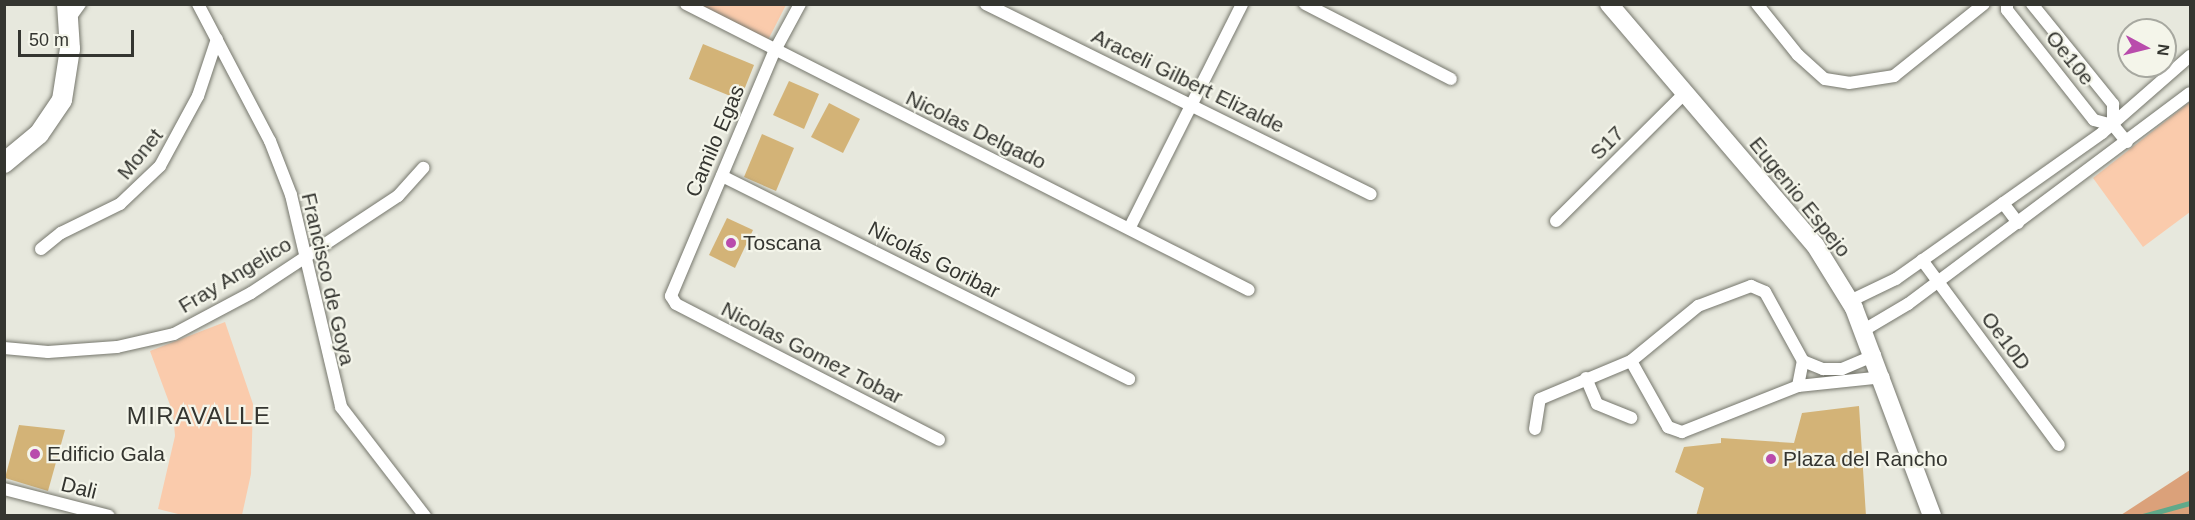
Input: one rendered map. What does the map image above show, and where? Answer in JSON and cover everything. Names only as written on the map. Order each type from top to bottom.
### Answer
[{"type":"main road","points":[[4,163],[39,134],[62,100],[69,77],[72,9]]},
{"type":"street","name":"Francisco de Goya","points":[[198,4],[270,141],[307,255],[321,337],[341,407],[425,516]]},
{"type":"street","name":"Nicolas Delgado","points":[[686,4],[774,52],[1130,227],[1250,290]]},
{"type":"street","name":"Camilo Egas","points":[[671,296],[774,52],[800,4]]},
{"type":"street","name":"Araceli Gilbert Elizalde","points":[[986,4],[1371,194]]},
{"type":"street","points":[[1130,227],[1242,4]]},
{"type":"street","points":[[1305,4],[1451,79]]},
{"type":"street","name":"Eugenio Espejo","points":[[1609,4],[1815,245],[1850,301],[1875,355],[1932,516]]},
{"type":"street","points":[[1757,4],[1818,73],[1850,83],[1894,76],[1984,4]]},
{"type":"street","name":"Oe10e","points":[[2007,4],[2007,10],[2094,120],[2113,125],[2127,142]]},
{"type":"street","name":"Oe10e","points":[[2032,4],[2113,104],[2113,125]]},
{"type":"street","name":"Monet","points":[[41,249],[61,233],[120,204],[154,173],[180,136],[198,96],[217,39]]},
{"type":"street","points":[[1850,301],[1922,260],[2113,125],[2190,56]]},
{"type":"street","name":"S17","points":[[1556,221],[1685,93]]},
{"type":"street","points":[[1864,330],[1938,282],[2190,93]]},
{"type":"street","name":"Fray Angelico","points":[[4,348],[48,352],[117,347],[174,334],[251,293],[398,196],[423,168]]},
{"type":"street","name":"Nicolás Goribar","points":[[722,176],[1128,379]]},
{"type":"street","points":[[2003,203],[2018,223]]},
{"type":"street","name":"Oe10D","points":[[1922,260],[2059,446]]},
{"type":"street","points":[[1536,429],[1540,399],[1631,361],[1698,306],[1751,286],[1765,292],[1803,361],[1823,369],[1842,369],[1875,355]]},
{"type":"street","name":"Nicolas Gomez Tobar","points":[[671,296],[676,304],[939,440]]},
{"type":"street","points":[[1631,361],[1668,427],[1682,432],[1798,386],[1884,377]]},
{"type":"street","points":[[1798,386],[1803,361]]},
{"type":"street","points":[[1586,378],[1597,404],[1631,418]]},
{"type":"street","name":"Dali","points":[[4,489],[109,516]]},
{"type":"shaded area","points":[[699,5],[786,5],[768,40]]},
{"type":"shaded area","points":[[2190,102],[2190,212],[2143,247],[2093,178]]},
{"type":"shaded area","points":[[225,322],[253,404],[251,474],[242,515],[182,515],[158,509],[175,436],[173,413],[150,351]]},
{"type":"shaded area","points":[[2190,470],[2190,515],[2121,515]]},
{"type":"building","points":[[703,44],[754,65],[740,100],[689,79]]},
{"type":"building","points":[[789,81],[819,94],[804,129],[773,115]]},
{"type":"building","points":[[829,103],[860,119],[843,153],[811,137]]},
{"type":"building","points":[[762,134],[794,148],[776,191],[744,177]]},
{"type":"building","name":"Toscana","points":[[727,218],[753,230],[735,268],[709,255]]},
{"type":"building","name":"Plaza del Rancho","points":[[1859,406],[1866,516],[1696,516],[1704,488],[1675,472],[1684,447],[1721,443],[1721,438],[1794,443],[1802,413]]},
{"type":"building","name":"Edificio Gala","points":[[19,425],[65,430],[48,491],[5,478]]},
{"type":"waterway","points":[[2143,516],[2190,503]]},
{"type":"place","name":"Toscana","points":[[731,243]]},
{"type":"place","name":"Edificio Gala","points":[[35,454]]},
{"type":"place","name":"Plaza del Rancho","points":[[1771,459]]},
{"type":"district","name":"MIRAVALLE","points":[[199,416]]}]
